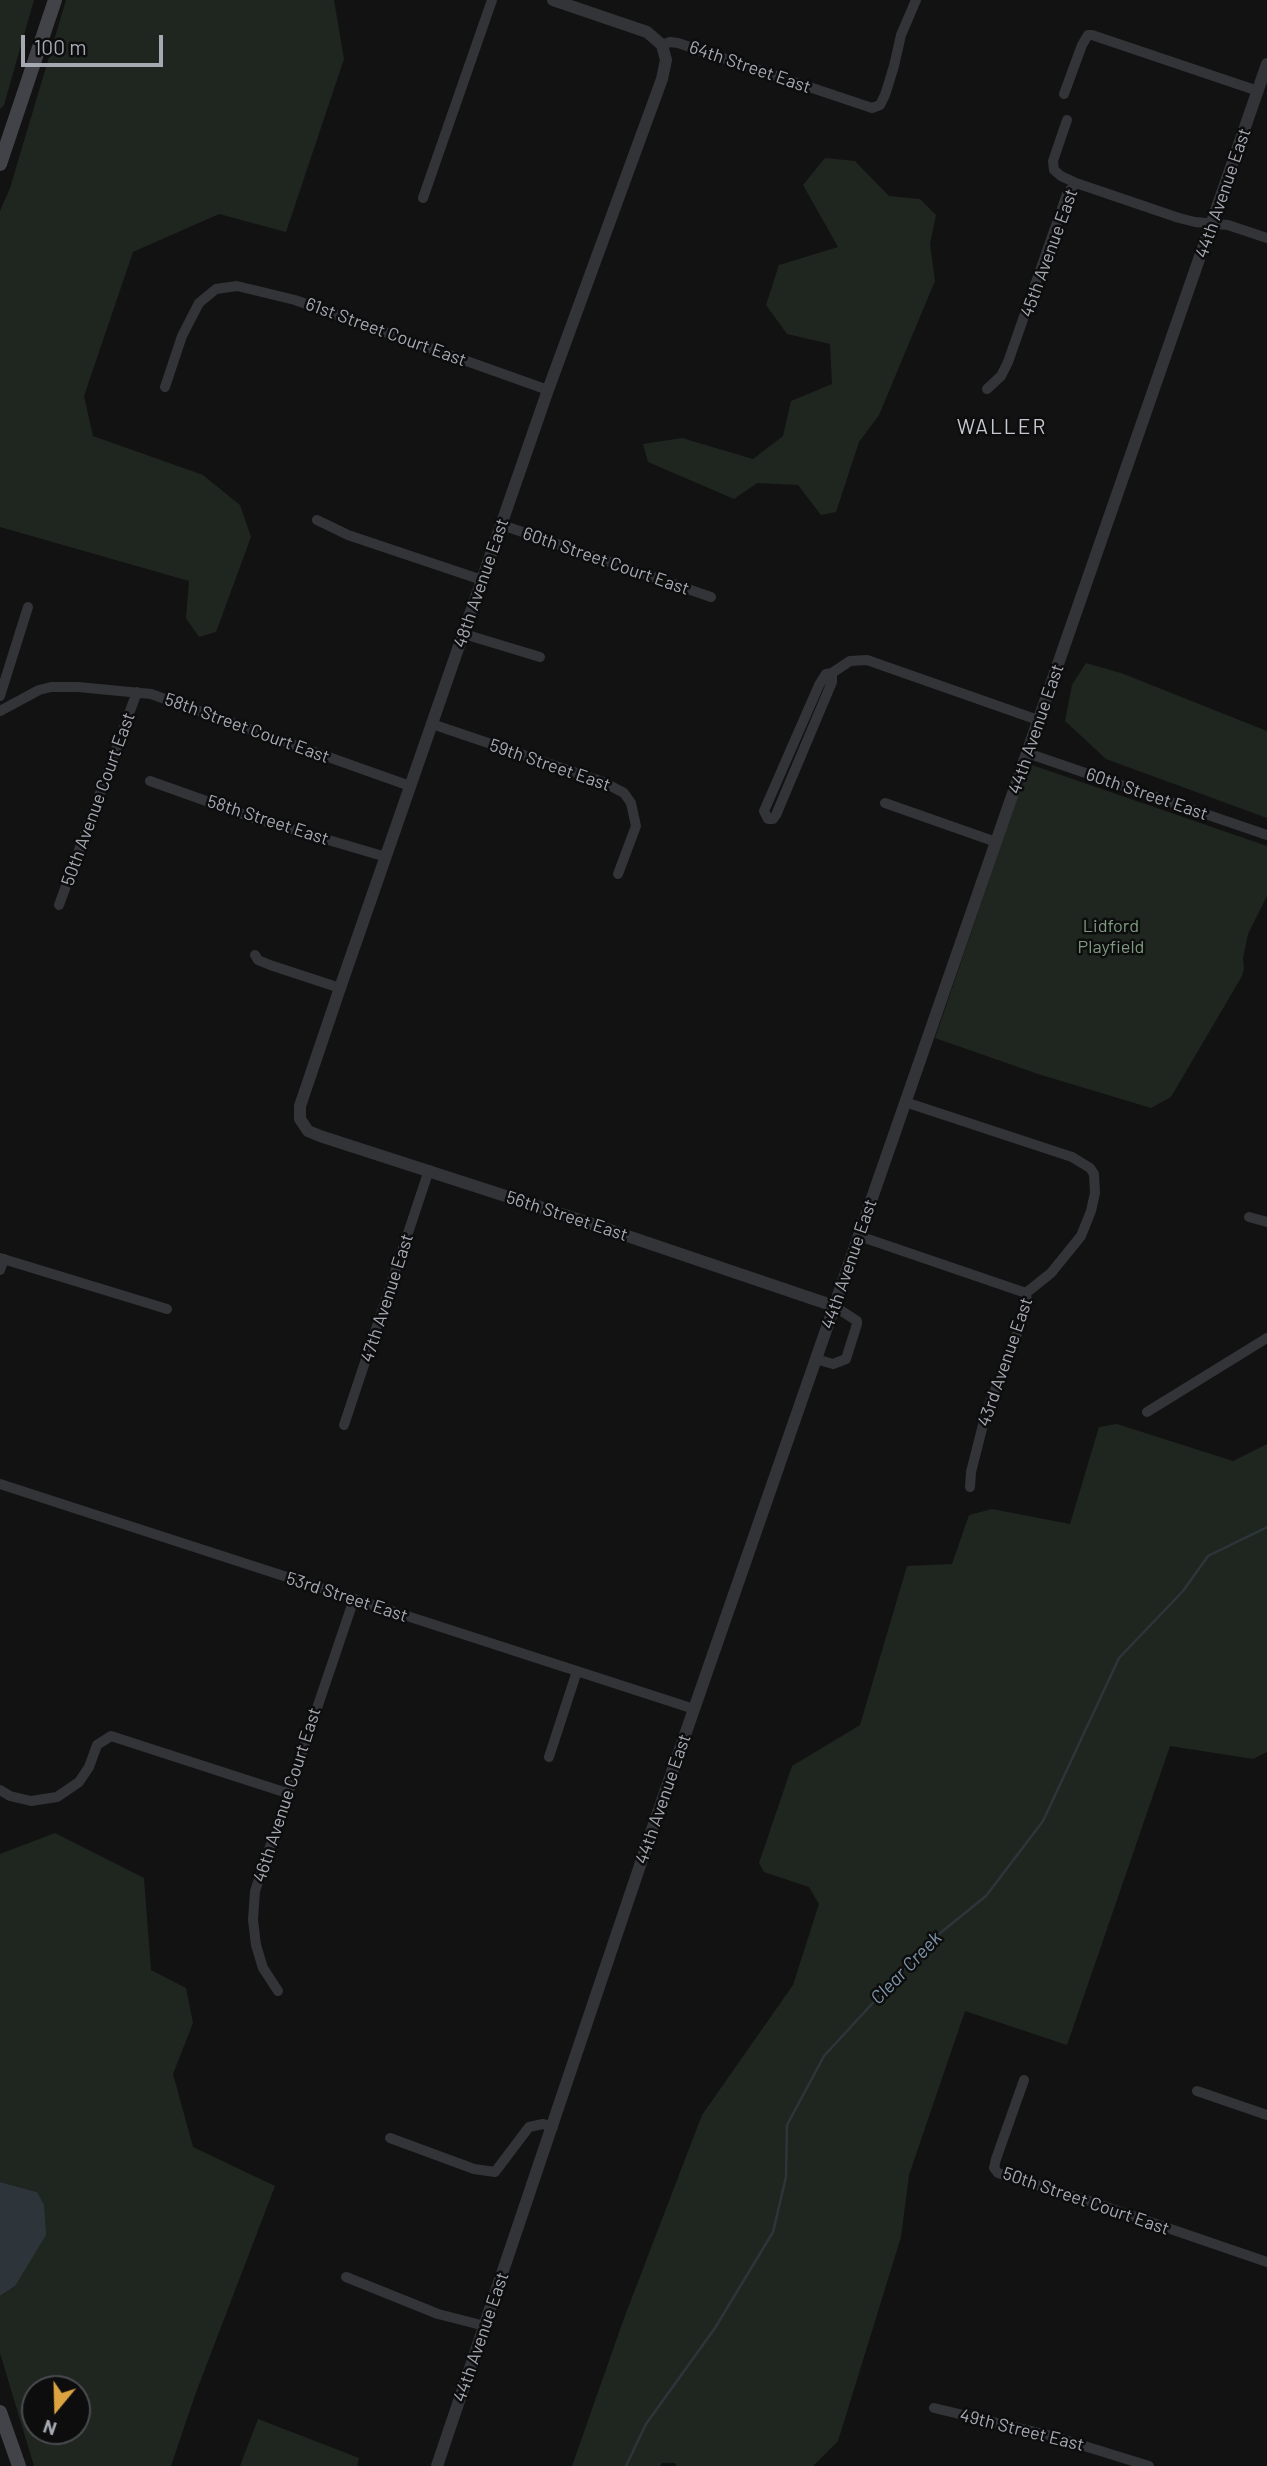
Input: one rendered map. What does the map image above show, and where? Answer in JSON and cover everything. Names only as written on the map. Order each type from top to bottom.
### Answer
[{"type":"main road","points":[[0,164],[55,0]]},
{"type":"main road","points":[[0,2412],[19,2466]]},
{"type":"street","points":[[423,198],[492,0]]},
{"type":"street","name":"64th Street East","points":[[553,0],[647,32],[662,45],[678,43],[872,108],[880,105],[894,66],[901,35],[916,0]]},
{"type":"street","points":[[1063,94],[1088,35],[1258,91]]},
{"type":"street","name":"48th Avenue East","points":[[302,1123],[300,1106],[340,988],[548,390],[662,79],[666,60],[662,45]]},
{"type":"street","name":"44th Avenue East","points":[[437,2466],[694,1709],[1267,64]]},
{"type":"street","name":"45th Avenue East","points":[[987,389],[1001,376],[1011,354],[1066,197],[1076,183],[1059,174],[1053,166],[1066,120]]},
{"type":"street","points":[[1076,183],[1187,220],[1213,222],[1267,238]]},
{"type":"street","name":"61st Street Court East","points":[[165,387],[192,314],[205,296],[220,288],[237,286],[295,300],[548,390]]},
{"type":"street","points":[[317,520],[348,535],[482,580]]},
{"type":"street","name":"60th Street Court East","points":[[502,525],[711,597]]},
{"type":"street","points":[[0,696],[28,607]]},
{"type":"street","points":[[464,634],[540,657]]},
{"type":"street","points":[[832,673],[832,682],[776,815],[768,820],[764,811],[814,695],[826,674],[850,661],[867,660],[1038,720]]},
{"type":"street","name":"58th Street Court East","points":[[0,711],[39,690],[51,687],[137,692],[170,699],[410,786]]},
{"type":"street","name":"50th Avenue Court East","points":[[59,905],[137,692]]},
{"type":"street","name":"59th Street East","points":[[432,724],[603,782],[624,793],[635,813],[636,828],[618,874]]},
{"type":"street","name":"60th Street East","points":[[1027,753],[1267,835]]},
{"type":"street","name":"58th Street East","points":[[150,781],[254,818],[386,857]]},
{"type":"street","points":[[885,803],[996,842]]},
{"type":"street","points":[[255,955],[258,960],[270,965],[340,988]]},
{"type":"street","name":"43rd Avenue East","points":[[905,1102],[1072,1157],[1085,1164],[1094,1174],[1095,1193],[1081,1236],[1058,1265],[1026,1293],[1027,1301],[1022,1321],[986,1413],[971,1472],[970,1487]]},
{"type":"street","name":"56th Street East","points":[[302,1123],[308,1131],[320,1136],[834,1306]]},
{"type":"street","name":"47th Avenue East","points":[[344,1425],[429,1170]]},
{"type":"street","points":[[1249,1217],[1267,1222]]},
{"type":"street","points":[[859,1236],[1026,1293]]},
{"type":"street","points":[[0,1270],[2,1258],[167,1309]]},
{"type":"street","points":[[816,1359],[833,1364],[846,1359],[858,1324],[834,1306]]},
{"type":"street","points":[[1147,1412],[1267,1338]]},
{"type":"street","name":"53rd Street East","points":[[0,1484],[694,1709]]},
{"type":"street","name":"46th Avenue Court East","points":[[278,1991],[259,1960],[254,1933],[254,1902],[258,1881],[354,1599]]},
{"type":"street","points":[[549,1757],[577,1671]]},
{"type":"street","points":[[0,1790],[10,1796],[31,1801],[57,1797],[79,1782],[89,1767],[97,1745],[111,1736],[287,1793]]},
{"type":"street","name":"50th Street Court East","points":[[1024,2080],[996,2160],[995,2170],[998,2173],[1267,2262]]},
{"type":"street","points":[[1197,2091],[1267,2115]]},
{"type":"street","points":[[390,2138],[474,2169],[495,2172],[530,2127],[543,2124],[553,2127]]},
{"type":"street","points":[[346,2277],[438,2314],[485,2326]]},
{"type":"street","name":"49th Street East","points":[[934,2408],[1052,2436],[1149,2466]]},
{"type":"green space","points":[[0,0],[34,0],[4,105],[0,109]]},
{"type":"green space","points":[[66,0],[334,0],[344,59],[286,232],[219,214],[133,252],[84,396],[93,436],[203,475],[240,505],[251,537],[216,632],[199,637],[186,618],[189,581],[0,527],[0,211],[10,188]]},
{"type":"green space","points":[[825,158],[855,161],[889,196],[920,199],[936,215],[930,244],[935,281],[879,415],[859,442],[836,512],[821,515],[798,485],[757,483],[734,499],[648,462],[643,444],[682,438],[753,459],[783,436],[791,401],[832,384],[830,344],[787,334],[766,305],[779,265],[838,247],[803,185]]},
{"type":"green space","points":[[1086,663],[1121,673],[1267,731],[1267,818],[1106,759],[1065,721],[1072,685]]},
{"type":"green space","name":"Lidford Playfield","points":[[1029,764],[1267,846],[1267,896],[1248,934],[1242,976],[1171,1097],[1151,1108],[1038,1074],[935,1038]]},
{"type":"green space","points":[[1117,1424],[1233,1461],[1267,1444],[1267,1752],[1253,1759],[1170,1746],[1067,2045],[965,2011],[909,2175],[901,2237],[838,2441],[813,2466],[676,2466],[675,2463],[662,2463],[660,2466],[572,2466],[623,2321],[702,2115],[793,1985],[819,1904],[809,1887],[764,1872],[759,1863],[792,1766],[860,1725],[907,1566],[952,1564],[969,1515],[992,1509],[1070,1524],[1099,1427]]},
{"type":"green space","points":[[55,1833],[144,1878],[151,1970],[186,1988],[193,2023],[173,2074],[193,2147],[275,2186],[195,2395],[171,2466],[34,2466],[28,2445],[91,2445],[91,2375],[21,2375],[21,2423],[0,2353],[0,2296],[15,2286],[37,2192],[0,2182],[0,1854]]},
{"type":"green space","points":[[258,2419],[359,2458],[357,2466],[240,2466]]},
{"type":"shaded area","points":[[0,2182],[37,2192],[44,2205],[46,2235],[15,2286],[0,2296]]},
{"type":"waterway","name":"Clear Creek","points":[[626,2466],[646,2424],[715,2328],[773,2232],[786,2177],[787,2125],[824,2056],[929,1942],[986,1896],[1043,1821],[1119,1658],[1183,1591],[1208,1556],[1267,1527]]},
{"type":"district","name":"WALLER","points":[[1002,427]]}]
